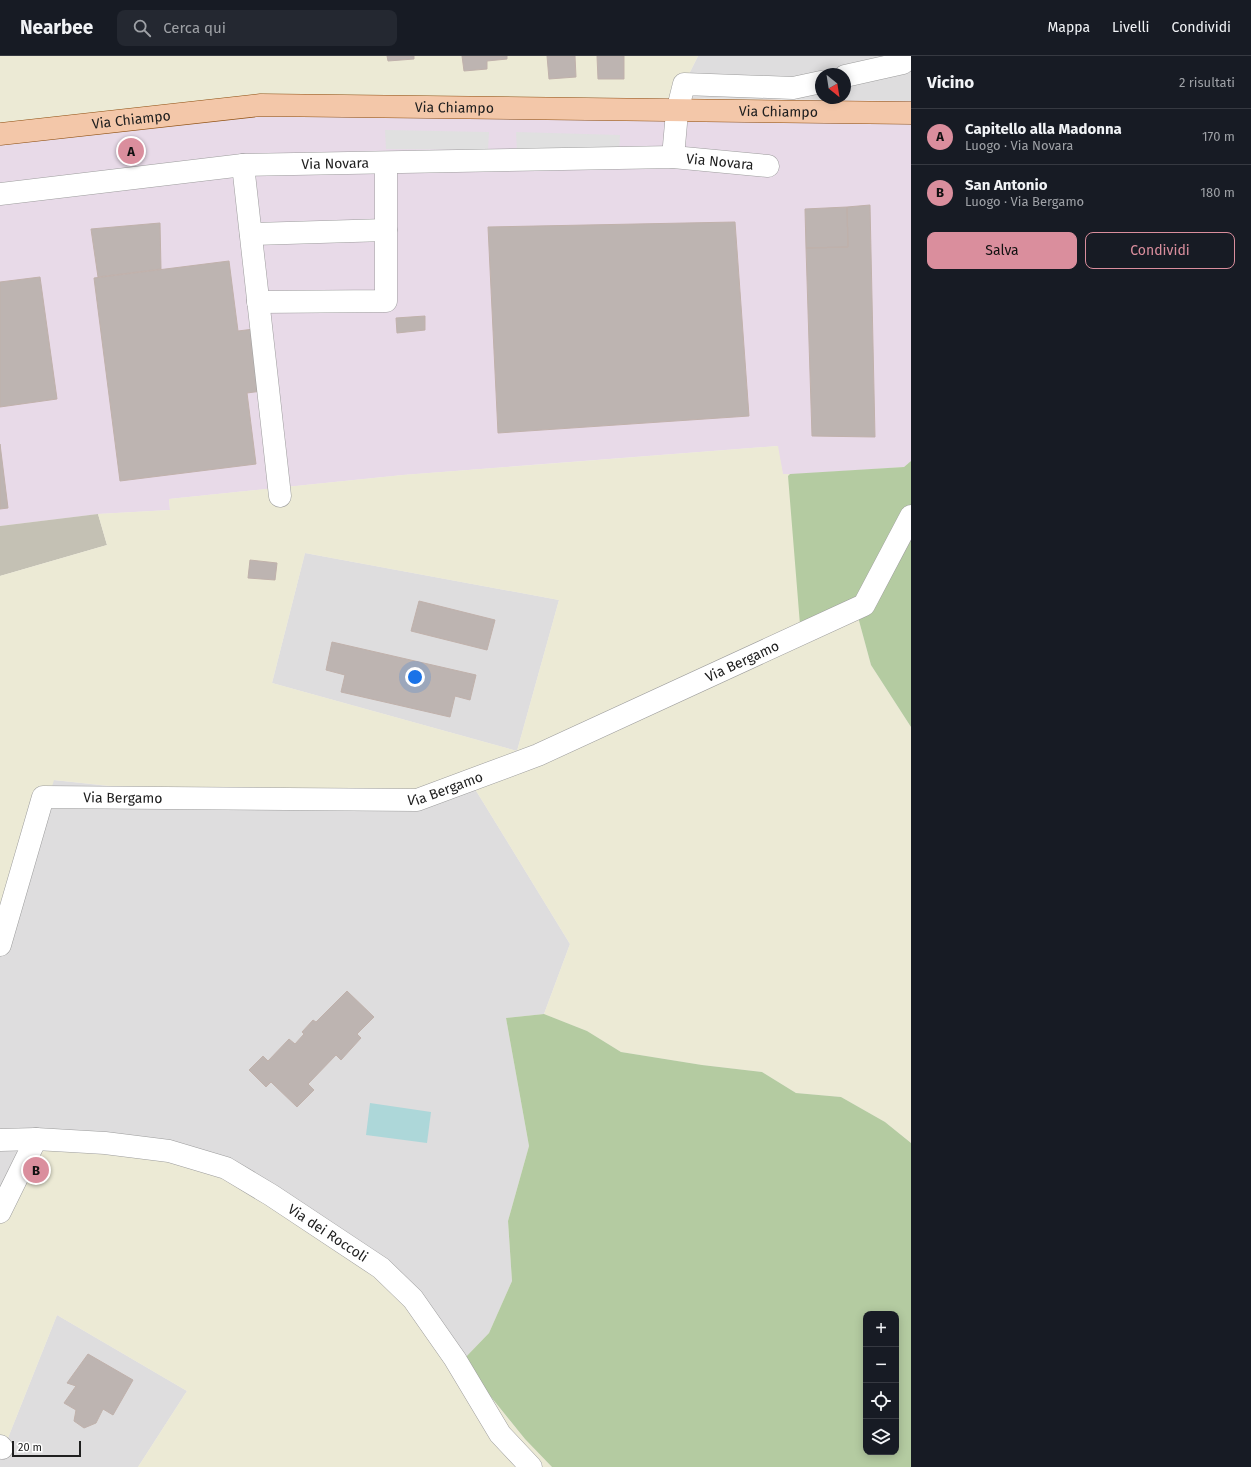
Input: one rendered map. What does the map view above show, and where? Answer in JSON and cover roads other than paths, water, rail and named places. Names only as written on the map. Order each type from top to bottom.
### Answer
[{"type":"main road","name":"Via Chiampo","points":[[0,134],[261,106],[677,112],[911,113]]},
{"type":"street","points":[[851,75],[903,63]]},
{"type":"street","name":"Via Novara","points":[[673,157],[677,112],[684,84],[793,88],[815,83]]},
{"type":"street","name":"Via Novara","points":[[0,194],[243,165],[673,157],[768,166]]},
{"type":"street","points":[[258,302],[386,301],[386,163]]},
{"type":"street","points":[[243,165],[280,496]]},
{"type":"street","points":[[251,234],[386,230]]},
{"type":"street","name":"Via Bergamo","points":[[0,945],[43,797],[417,800],[538,755],[864,606],[911,516]]},
{"type":"street","points":[[0,1212],[36,1139]]},
{"type":"street","name":"Via dei Roccoli","points":[[0,1140],[36,1139],[104,1143],[169,1151],[226,1168],[271,1195],[381,1268],[413,1300],[455,1359],[500,1434],[531,1467]]},
{"type":"water","points":[[370,1103],[431,1112],[427,1143],[366,1135]]},
{"type":"place","name":"Capitello alla Madonna","points":[[131,151]]},
{"type":"place","name":"San Antonio","points":[[36,1170]]}]
